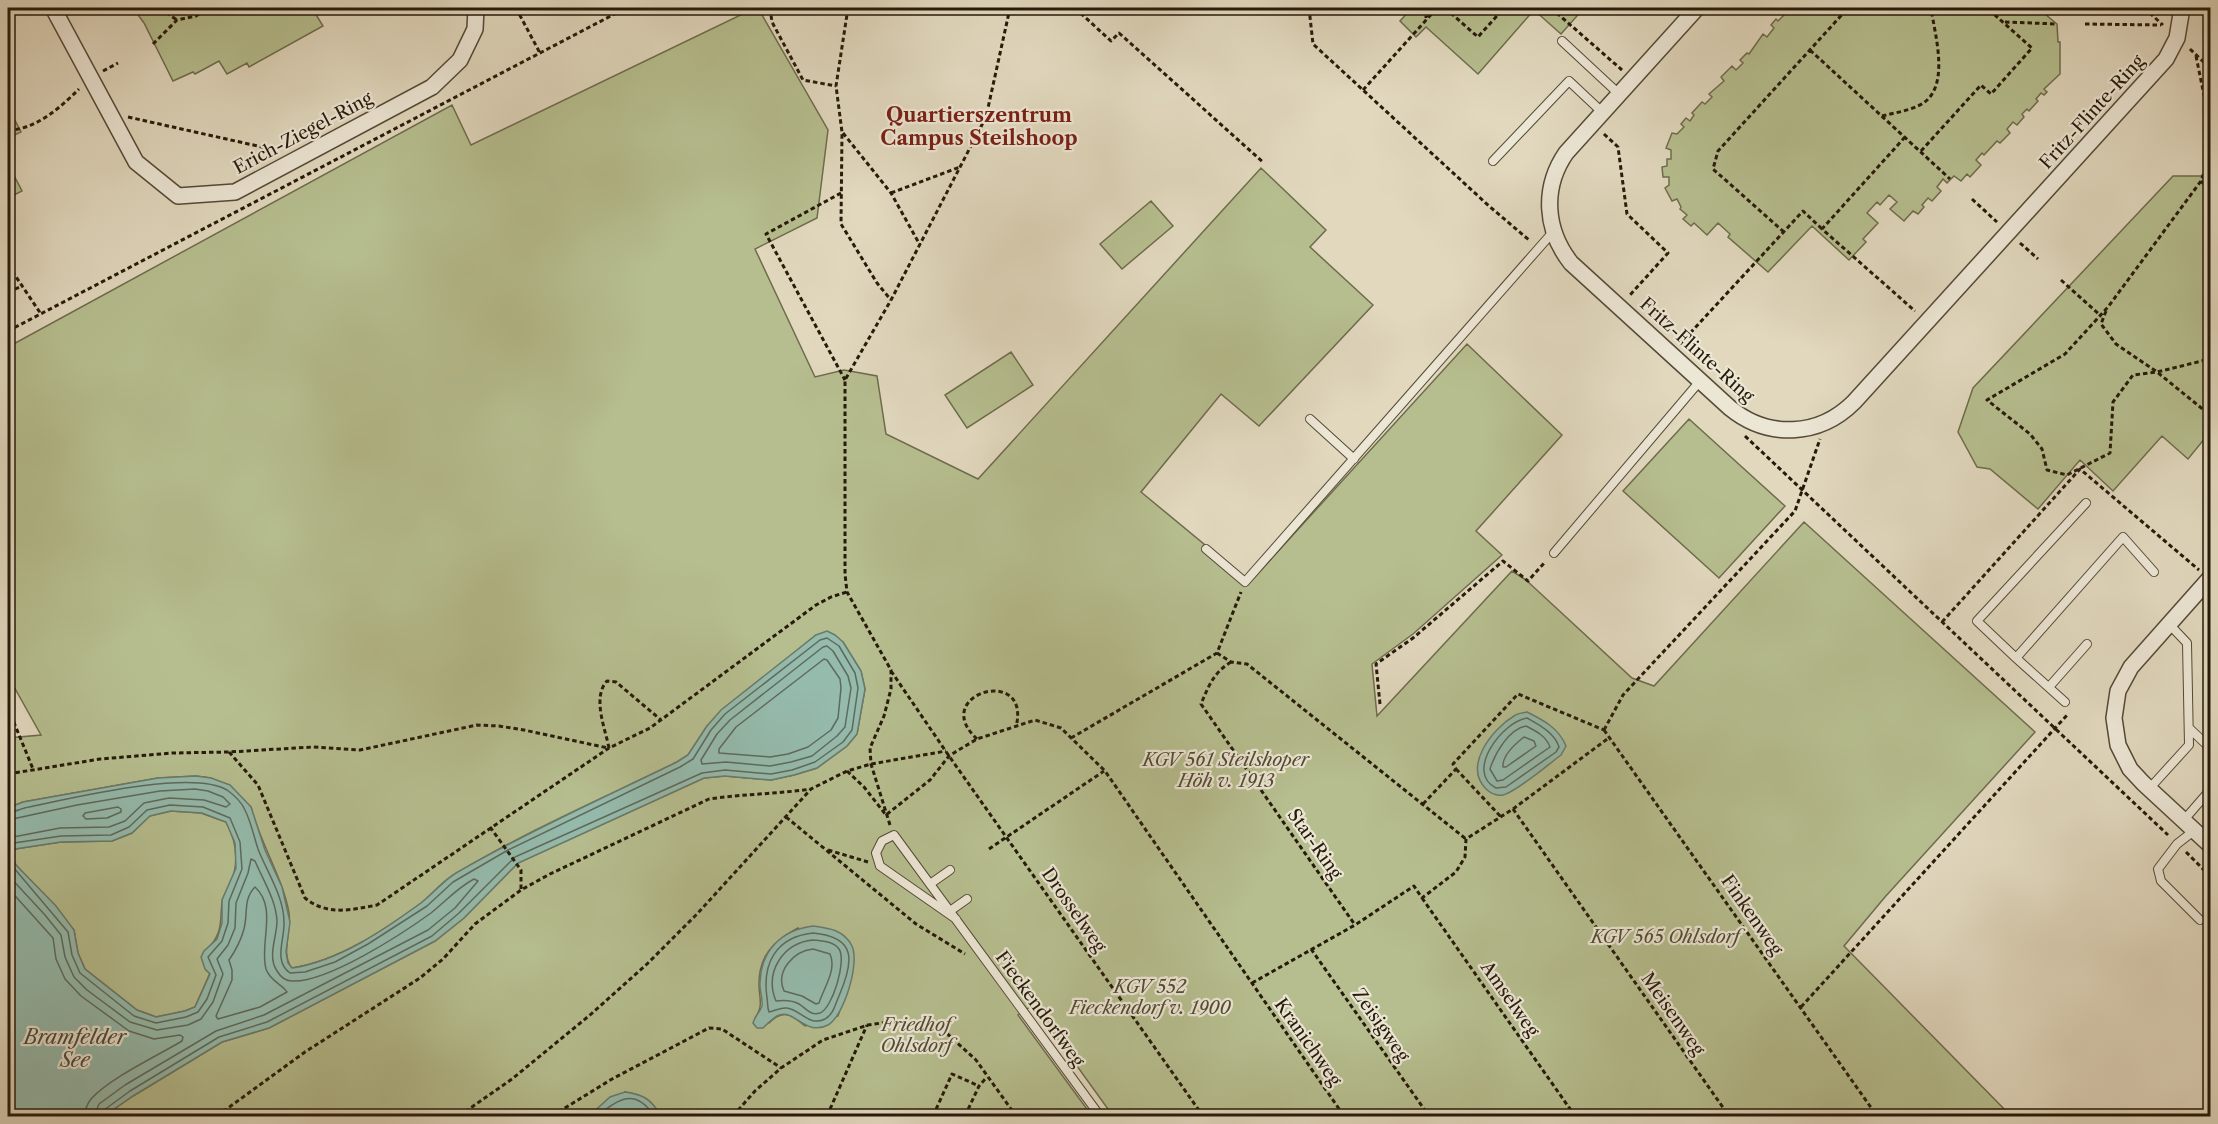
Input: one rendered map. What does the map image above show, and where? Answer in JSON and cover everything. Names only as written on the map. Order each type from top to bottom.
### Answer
[{"type":"street","name":"Erich-Ziegel-Ring","points":[[52,8],[136,162],[178,196],[235,192],[432,87],[460,60],[475,29],[477,8]]},
{"type":"street","name":"Fritz-Flinte-Ring","points":[[1697,8],[1566,153],[1553,177],[1549,204],[1553,232],[1560,248],[1571,263],[1737,414],[1751,422],[1785,431],[1802,430],[1826,423],[1848,408],[2166,58],[2177,38],[2181,24],[2181,8]]},
{"type":"street","points":[[2211,578],[2125,675],[2114,709],[2116,736],[2121,753],[2130,769],[2211,845]]},
{"type":"lane","points":[[1562,41],[1619,94]]},
{"type":"lane","points":[[1493,160],[1569,81],[1597,118]]},
{"type":"lane","points":[[1206,549],[1245,582],[1553,232]]},
{"type":"lane","points":[[1554,553],[1700,381]]},
{"type":"lane","points":[[1311,419],[1354,459]]},
{"type":"lane","points":[[2065,702],[1977,621],[2086,503]]},
{"type":"lane","points":[[2016,658],[2123,537],[2154,572]]},
{"type":"lane","points":[[2149,789],[2189,745],[2187,643],[2169,624]]},
{"type":"lane","points":[[2049,687],[2087,644]]},
{"type":"lane","points":[[2189,728],[2211,748]]},
{"type":"lane","points":[[2200,920],[2161,880],[2158,869],[2177,844],[2211,790]]},
{"type":"lane","points":[[880,866],[876,857],[877,848],[882,841],[894,835]]},
{"type":"lane","name":"Fieckendorfweg","points":[[894,835],[1100,1116]]},
{"type":"lane","name":"Fieckendorfweg","points":[[880,866],[956,919]]},
{"type":"lane","points":[[930,884],[950,870]]},
{"type":"lane","points":[[950,911],[967,898]]},
{"type":"path","points":[[160,8],[177,20]]},
{"type":"path","points":[[153,44],[177,20],[196,16],[209,8]]},
{"type":"path","points":[[516,8],[540,52]]},
{"type":"path","points":[[8,331],[626,8]]},
{"type":"path","points":[[770,8],[771,22],[803,80],[836,86]]},
{"type":"path","points":[[848,8],[836,86],[842,132],[841,224],[877,283],[891,300]]},
{"type":"path","points":[[845,381],[891,300],[986,117],[1010,8]]},
{"type":"path","points":[[1075,8],[1112,41],[1119,33],[1264,163]]},
{"type":"path","points":[[1309,8],[1313,44],[1489,206],[1539,248]]},
{"type":"path","points":[[1426,8],[1426,20]]},
{"type":"path","points":[[1363,90],[1437,8]]},
{"type":"path","points":[[1445,8],[1478,37],[1504,8]]},
{"type":"path","points":[[1551,8],[1632,79]]},
{"type":"path","points":[[1784,232],[1713,169],[1718,150],[1848,8]]},
{"type":"path","points":[[1882,116],[1919,106],[1927,100],[1940,80],[1931,8]]},
{"type":"path","points":[[1920,151],[1981,85],[1991,94],[2032,48],[1987,8]]},
{"type":"path","points":[[2003,22],[2057,24]]},
{"type":"path","points":[[2085,24],[2163,25]]},
{"type":"path","points":[[1810,50],[1950,179]]},
{"type":"path","points":[[2195,55],[2208,115],[2204,137]]},
{"type":"path","points":[[8,130],[21,130],[60,108],[90,78],[118,63]]},
{"type":"path","points":[[109,113],[303,156]]},
{"type":"path","points":[[1597,118],[1618,147],[1627,214],[1668,253],[1618,307]]},
{"type":"path","points":[[842,132],[891,193],[920,245]]},
{"type":"path","points":[[1822,229],[1905,137]]},
{"type":"path","points":[[891,193],[960,167]]},
{"type":"path","points":[[2206,167],[2201,181],[2108,307],[2066,354],[1987,400],[2030,434],[2042,449],[2047,470],[2067,475],[2110,453],[2113,402],[2133,375],[2157,372],[2211,359]]},
{"type":"path","points":[[2201,181],[2211,190]]},
{"type":"path","points":[[229,752],[258,785],[305,898],[315,906],[327,910],[343,911],[377,905],[609,748],[630,739],[661,720],[816,605],[847,592],[844,550],[845,381],[766,234],[841,193]]},
{"type":"path","points":[[1671,354],[1803,211],[1927,322]]},
{"type":"path","points":[[8,265],[41,314]]},
{"type":"path","points":[[2061,280],[2100,315]]},
{"type":"path","points":[[8,292],[22,286]]},
{"type":"path","points":[[2108,307],[2101,324],[2116,344],[2157,372],[2211,415]]},
{"type":"path","points":[[1501,817],[1453,764],[1518,694],[1604,730],[1623,695],[1795,511],[1826,423]]},
{"type":"path","points":[[1743,435],[2211,876]]},
{"type":"path","points":[[1380,704],[1376,664],[1413,638],[1503,561],[1528,581],[1554,553]]},
{"type":"path","points":[[1071,738],[1217,653],[1245,582]]},
{"type":"path","name":"Drosselweg","points":[[847,592],[891,670],[949,756],[1203,1116]]},
{"type":"path","points":[[1217,653],[1231,662],[1247,664],[1466,839]]},
{"type":"path","name":"Star-Ring","points":[[1231,662],[1222,667],[1211,680],[1201,704],[1355,925]]},
{"type":"path","points":[[891,670],[891,689],[884,716],[870,748],[871,764],[894,835]]},
{"type":"path","points":[[609,748],[599,697],[601,688],[607,681],[616,682],[661,720]]},
{"type":"path","points":[[886,815],[930,780],[949,756],[977,739],[1016,727],[1017,708],[1008,696],[996,690],[981,692],[968,703],[965,711],[966,726],[977,739]]},
{"type":"path","points":[[8,708],[33,769]]},
{"type":"path","points":[[1801,1008],[2073,709]]},
{"type":"path","name":"Kranichweg","points":[[1016,727],[1035,720],[1060,728],[1105,771],[1344,1116]]},
{"type":"path","points":[[8,774],[100,759],[173,753],[313,747],[360,750],[477,726],[499,726],[524,730],[609,748]]},
{"type":"path","name":"Finkenweg","points":[[1604,730],[1876,1116]]},
{"type":"path","points":[[1466,839],[1513,809],[1610,737]]},
{"type":"path","points":[[216,1116],[305,1052],[420,978],[443,959],[475,924],[521,890],[550,874],[709,799],[736,795],[771,795],[811,789],[847,771],[871,764],[946,751]]},
{"type":"path","points":[[1422,804],[1456,769]]},
{"type":"path","points":[[847,771],[864,786],[886,815]]},
{"type":"path","points":[[989,849],[1105,771]]},
{"type":"path","points":[[459,1116],[512,1079],[590,1015],[647,964],[697,914],[811,789]]},
{"type":"path","name":"Meisenweg","points":[[1513,809],[1729,1116]]},
{"type":"path","points":[[786,817],[916,924],[966,954]]},
{"type":"path","points":[[490,827],[496,839],[521,870],[521,890]]},
{"type":"path","points":[[1251,983],[1355,925],[1414,886],[1422,898],[1456,872],[1465,857],[1466,839]]},
{"type":"path","points":[[827,849],[880,866]]},
{"type":"path","name":"Amselweg","points":[[1422,898],[1575,1116]]},
{"type":"path","name":"Zeisigweg","points":[[1311,949],[1429,1116]]},
{"type":"path","points":[[733,1116],[755,1091],[781,1068],[823,1040],[868,1025],[895,1021],[942,1029],[976,1060],[1016,1116]]},
{"type":"path","points":[[827,1116],[868,1025]]},
{"type":"path","points":[[552,1116],[612,1079],[709,1028],[722,1029],[781,1068]]},
{"type":"path","points":[[933,1116],[952,1074],[979,1086]]},
{"type":"path","points":[[965,1116],[979,1086],[987,1077]]},
{"type":"green space","points":[[133,8],[312,8],[323,26],[249,67],[247,63],[227,74],[219,61],[195,74],[193,72],[173,81],[144,23]]},
{"type":"green space","points":[[758,8],[828,130],[817,218],[755,249],[815,377],[844,370],[877,376],[886,434],[978,479],[1261,168],[1326,230],[1310,247],[1373,305],[1259,426],[1221,394],[1141,492],[1250,582],[1467,344],[1562,435],[1476,531],[1502,555],[1413,634],[1372,664],[1377,716],[1512,571],[1526,580],[1632,678],[1654,686],[1804,522],[2035,732],[1885,897],[1844,946],[2011,1116],[1113,1116],[1033,1005],[1018,1015],[1092,1116],[661,1116],[646,1099],[625,1092],[589,1116],[104,1116],[222,1042],[269,1028],[435,941],[464,918],[518,863],[704,778],[725,776],[771,780],[817,768],[847,746],[857,734],[865,689],[861,671],[843,642],[816,635],[707,726],[688,755],[677,762],[535,830],[479,860],[448,879],[392,924],[360,943],[327,959],[292,968],[287,956],[289,913],[286,900],[251,807],[211,778],[196,776],[158,778],[23,802],[8,808],[8,738],[41,735],[8,676],[8,347],[452,105],[471,145]],"holes":[[[798,928],[843,1001],[838,1016],[805,1026],[787,1015],[779,1016],[769,1023],[755,1018],[760,1007],[759,976],[764,959],[774,945]]]},
{"type":"green space","points":[[1412,8],[1584,8],[1561,34],[1534,10],[1478,74],[1426,27],[1416,37],[1400,21]]},
{"type":"green space","points":[[1787,8],[2036,8],[2040,11],[2042,8],[2045,14],[2057,24],[2058,42],[2060,42],[2060,74],[2044,89],[2047,92],[2044,95],[2041,93],[2036,99],[2038,101],[2029,111],[2027,109],[2022,114],[2024,117],[2017,125],[2013,122],[2007,129],[2010,133],[2000,143],[1997,141],[1984,155],[1982,153],[1976,160],[1981,165],[1970,177],[1967,174],[1961,181],[1954,176],[1947,183],[1943,179],[1937,187],[1941,191],[1932,201],[1928,198],[1918,214],[1913,211],[1904,221],[1890,209],[1897,202],[1889,195],[1880,205],[1877,202],[1867,213],[1878,223],[1863,239],[1866,242],[1849,260],[1812,226],[1768,272],[1728,237],[1730,234],[1718,223],[1707,235],[1694,223],[1691,226],[1683,219],[1687,215],[1680,209],[1677,199],[1672,201],[1665,188],[1669,185],[1669,177],[1663,177],[1662,167],[1667,166],[1667,159],[1671,159],[1671,150],[1666,148],[1672,133],[1677,134],[1684,127],[1681,124],[1686,118],[1690,121],[1694,115],[1692,113],[1702,102],[1705,104],[1712,97],[1709,94],[1724,81],[1721,77],[1732,66],[1736,70],[1743,63],[1740,60],[1747,53],[1749,54],[1763,34],[1767,37],[1774,28],[1771,25],[1786,13],[1784,11]]},
{"type":"green space","points":[[8,107],[21,132],[8,138]]},
{"type":"green space","points":[[8,164],[22,191],[8,198]]},
{"type":"green space","points":[[2173,176],[2208,176],[2210,178],[2210,432],[2188,459],[2162,436],[2113,491],[2080,460],[2038,509],[1990,469],[1977,467],[1958,432],[1973,388]]},
{"type":"green space","points":[[1151,201],[1173,226],[1122,269],[1100,244]]},
{"type":"green space","points":[[1011,352],[1033,385],[967,428],[945,395]]},
{"type":"green space","points":[[1689,419],[1785,506],[1719,578],[1623,491]]},
{"type":"green space","points":[[171,811],[201,813],[226,822],[233,837],[236,861],[233,877],[223,900],[219,930],[211,945],[210,973],[195,1007],[156,1017],[137,1010],[85,969],[78,953],[74,930],[16,865],[11,855],[15,849],[61,842],[112,841],[132,833],[149,816]]},
{"type":"water","name":"Bramfelder See","points":[[827,631],[843,642],[861,671],[865,689],[857,734],[847,746],[817,768],[771,780],[725,776],[704,778],[518,863],[464,918],[435,941],[269,1028],[222,1042],[104,1116],[8,1116],[8,808],[23,802],[158,778],[196,776],[211,778],[230,785],[251,807],[265,850],[282,887],[290,922],[286,952],[288,963],[292,968],[327,959],[360,943],[421,903],[451,876],[677,762],[688,755],[707,726],[721,710],[816,635]],"holes":[[[171,811],[202,813],[226,822],[235,843],[236,868],[222,900],[222,923],[217,939],[201,957],[205,969],[210,974],[195,1007],[156,1017],[137,1010],[85,969],[78,953],[74,930],[56,906],[16,865],[11,855],[15,849],[61,842],[112,841],[132,833],[150,816]]]},
{"type":"water","points":[[1527,712],[1555,729],[1566,746],[1561,755],[1509,793],[1494,794],[1486,789],[1480,780],[1479,759],[1483,749],[1489,739],[1506,722],[1517,714]]},
{"type":"water","points":[[813,926],[840,933],[852,946],[854,964],[852,976],[840,1011],[834,1020],[820,1028],[806,1025],[783,1014],[775,1017],[763,1028],[757,1028],[753,1023],[762,1006],[760,985],[764,960],[775,943],[783,937],[802,928]]},
{"type":"water","points":[[625,1092],[646,1099],[661,1116],[589,1116],[610,1097]]},
{"type":"district","name":"Quartierszentrum Campus Steilshoop","points":[[979,126]]},
{"type":"park label","name":"KGV 561 Steilshoper Höh v. 1913","points":[[1226,770]]},
{"type":"park label","name":"KGV 565 Ohlsdorf","points":[[1665,937]]},
{"type":"park label","name":"KGV 552 Fieckendorf v. 1900","points":[[1150,997]]},
{"type":"park label","name":"Friedhof Ohlsdorf","points":[[916,1035]]}]
